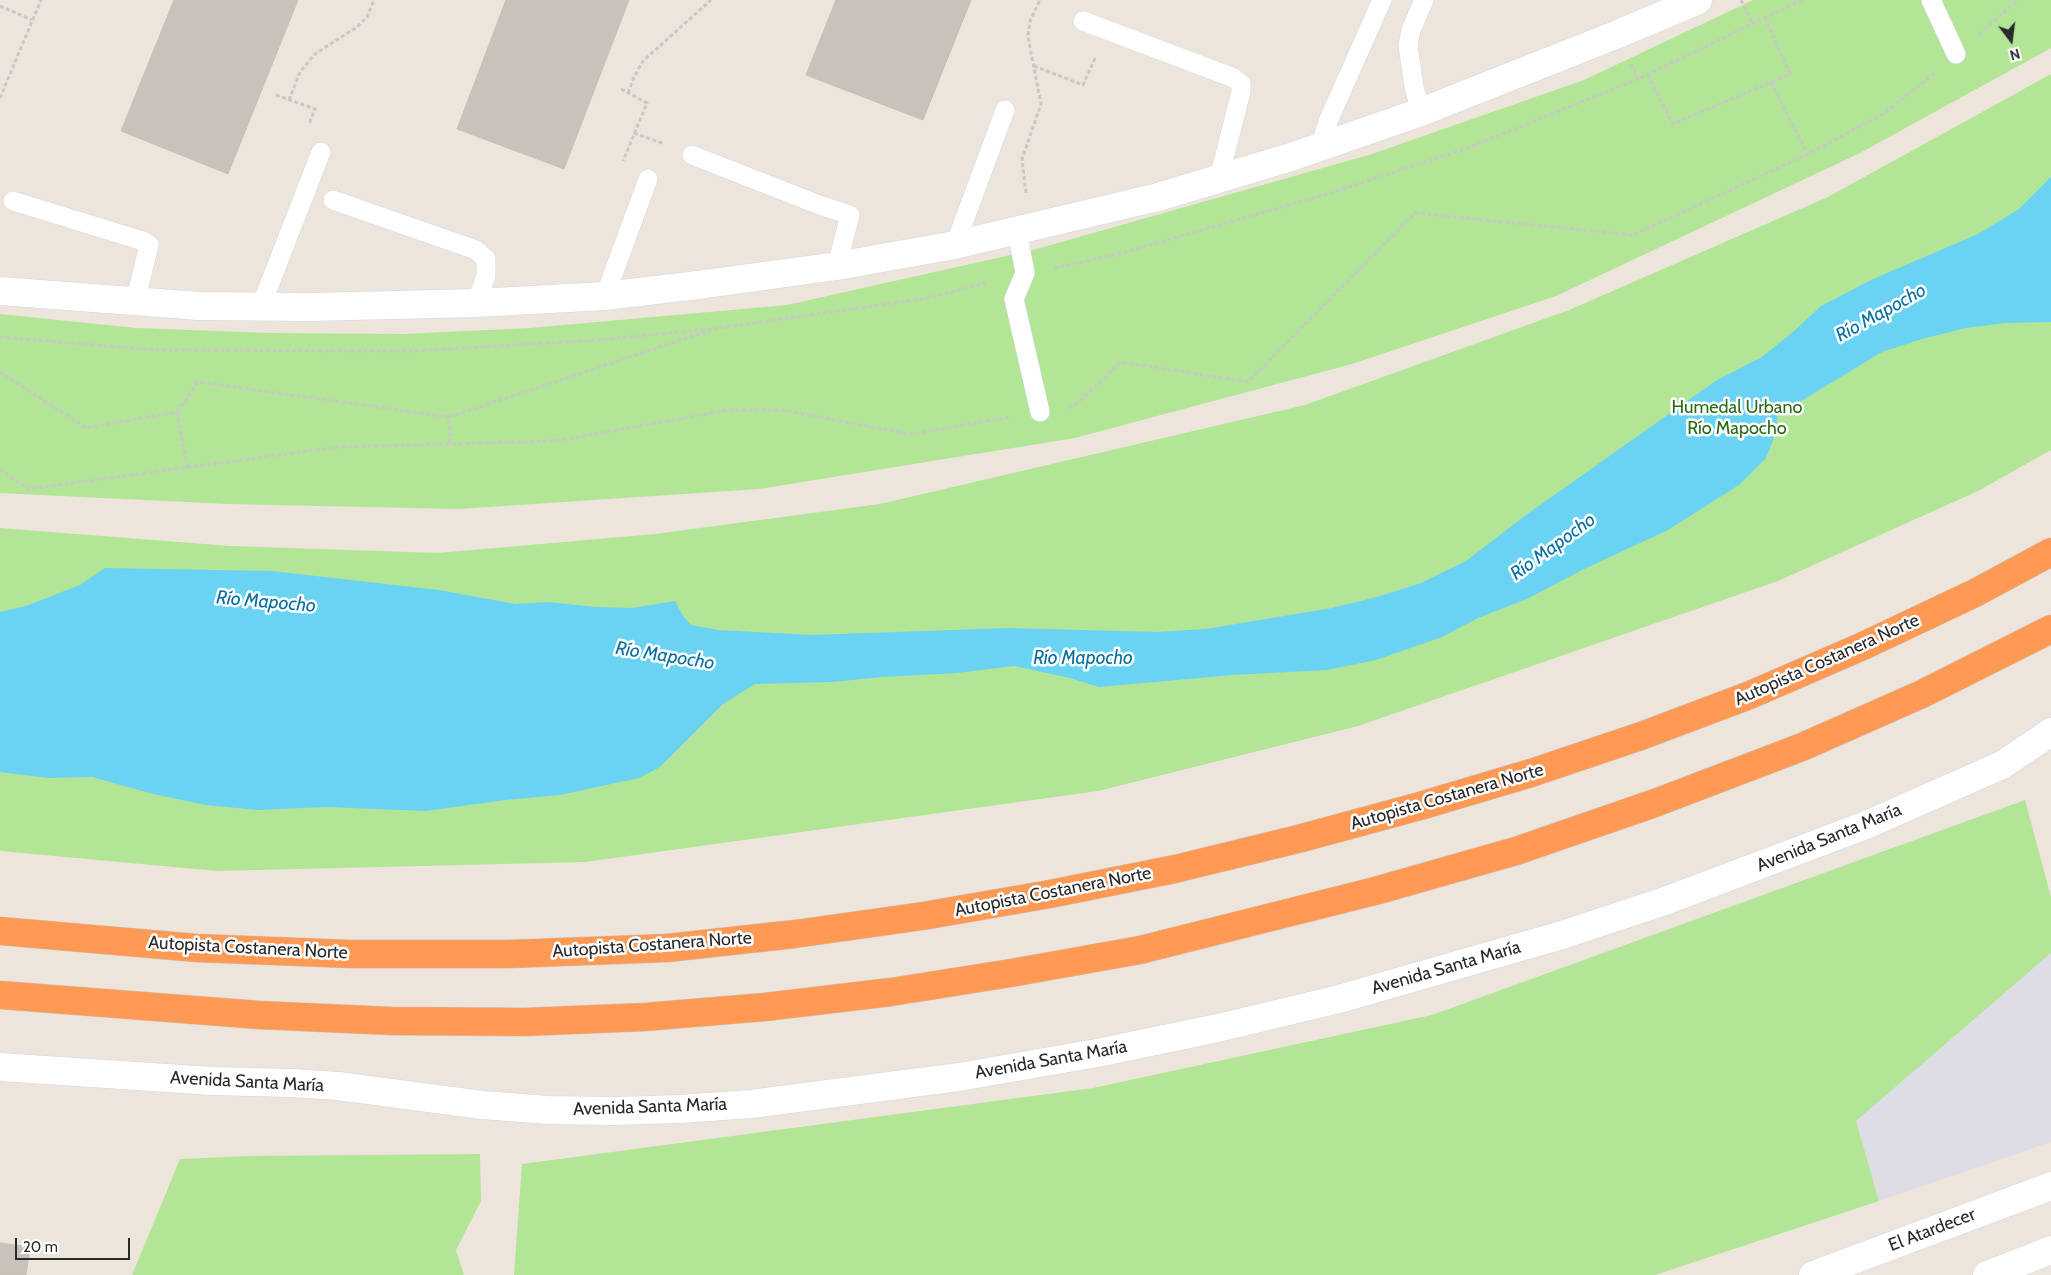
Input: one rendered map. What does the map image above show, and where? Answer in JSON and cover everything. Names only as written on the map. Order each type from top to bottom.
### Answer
[{"type":"highway","name":"Autopista Costanera Norte","points":[[0,931],[197,948],[351,954],[509,954],[667,948],[795,934],[923,916],[1050,894],[1175,869],[1316,834],[1522,776],[1623,742],[1750,695],[1863,646],[1975,593],[2051,552]]},
{"type":"highway","points":[[0,995],[122,1006],[392,1022],[525,1022],[646,1016],[765,1007],[891,992],[1011,973],[1140,950],[1376,891],[1516,851],[1655,803],[1802,747],[1922,694],[2051,630]]},
{"type":"street","points":[[0,291],[199,306],[476,303],[605,296],[698,286],[837,266],[955,245],[1158,197],[1320,147],[1420,112],[1544,64],[1686,2]]},
{"type":"street","name":"Avenida Santa María","points":[[0,1067],[212,1081],[338,1086],[482,1105],[548,1110],[615,1111],[751,1104],[968,1075],[1097,1053],[1339,999],[1562,935],[1665,900],[1866,825],[2002,765],[2051,732]]},
{"type":"street","name":"El Atardecer","points":[[1813,1275],[2051,1186]]},
{"type":"street","points":[[1987,1275],[2051,1250]]},
{"type":"lane","points":[[1320,147],[1329,119],[1382,0]]},
{"type":"lane","points":[[1420,112],[1408,45],[1411,30],[1424,0]]},
{"type":"lane","points":[[1931,0],[1956,54]]},
{"type":"lane","points":[[1083,21],[1234,78],[1241,84],[1242,92],[1219,178]]},
{"type":"lane","points":[[955,245],[1005,110]]},
{"type":"lane","points":[[261,306],[321,152]]},
{"type":"lane","points":[[692,155],[822,206],[850,215],[837,266]]},
{"type":"lane","points":[[605,296],[648,179]]},
{"type":"lane","points":[[333,200],[476,250],[486,259],[486,276],[476,303]]},
{"type":"lane","points":[[13,201],[143,241],[150,245],[135,302]]},
{"type":"lane","points":[[1018,230],[1025,273],[1014,299],[1040,412]]},
{"type":"path","points":[[0,98],[41,0]]},
{"type":"path","points":[[289,100],[300,72],[315,54],[357,27],[367,17],[374,0]]},
{"type":"path","points":[[628,93],[643,61],[711,0]]},
{"type":"path","points":[[1741,0],[1753,24],[1802,0]]},
{"type":"path","points":[[0,6],[32,20]]},
{"type":"path","points":[[1648,75],[1672,124],[1790,74],[1765,18]]},
{"type":"path","points":[[1034,66],[1083,85],[1109,31]]},
{"type":"path","points":[[1771,83],[1808,154]]},
{"type":"path","points":[[0,372],[86,428],[177,412],[198,382],[449,417],[719,328]]},
{"type":"path","points":[[177,412],[187,467]]},
{"type":"path","points":[[449,417],[450,443]]},
{"type":"shaded area","points":[[2051,953],[2051,1142],[1879,1201],[1855,1121]]},
{"type":"green space","points":[[1753,0],[2051,0],[2051,48],[1860,153],[1556,296],[1352,364],[1075,438],[759,489],[459,509],[227,504],[0,493],[0,314],[136,328],[270,333],[404,334],[530,328],[787,305],[1033,250],[1372,154],[1584,80]]},
{"type":"green space","name":"Humedal Urbano Río Mapocho","points":[[2051,74],[2051,450],[1978,491],[1778,581],[1358,726],[1098,791],[585,862],[217,871],[0,851],[0,528],[230,546],[438,553],[655,534],[880,504],[1305,405],[1569,310],[1828,197]]},
{"type":"green space","points":[[2025,800],[2051,897],[2051,953],[1856,1121],[1879,1201],[1655,1275],[514,1275],[522,1164],[1093,1088],[1432,1015]]},
{"type":"green space","points":[[480,1154],[481,1201],[456,1250],[464,1275],[132,1275],[180,1159],[249,1156]]},
{"type":"water","name":"Río Mapocho","points":[[2051,177],[2051,322],[2005,323],[1966,328],[1922,339],[1882,352],[1778,415],[1773,440],[1766,458],[1739,485],[1668,530],[1582,570],[1527,599],[1478,618],[1442,637],[1376,660],[1327,670],[1232,675],[1099,687],[1070,678],[1014,666],[957,673],[832,682],[755,684],[723,704],[660,767],[639,778],[560,795],[505,800],[426,811],[326,807],[257,810],[206,805],[153,794],[92,777],[49,778],[0,772],[0,612],[26,606],[80,585],[105,568],[272,571],[439,590],[515,604],[548,602],[596,607],[632,608],[675,601],[683,616],[691,625],[718,630],[812,635],[1008,628],[1157,632],[1206,629],[1332,608],[1377,597],[1421,583],[1466,561],[1526,515],[1717,380],[1762,357],[1821,306],[1873,279],[1978,234],[2019,209]]},
{"type":"building","points":[[174,0],[298,0],[228,174],[121,131]]},
{"type":"building","points":[[506,0],[629,0],[564,169],[457,129]]},
{"type":"building","points":[[836,0],[971,0],[923,120],[806,75]]},
{"type":"building","points":[[0,1243],[30,1247],[26,1275],[0,1275]]}]
